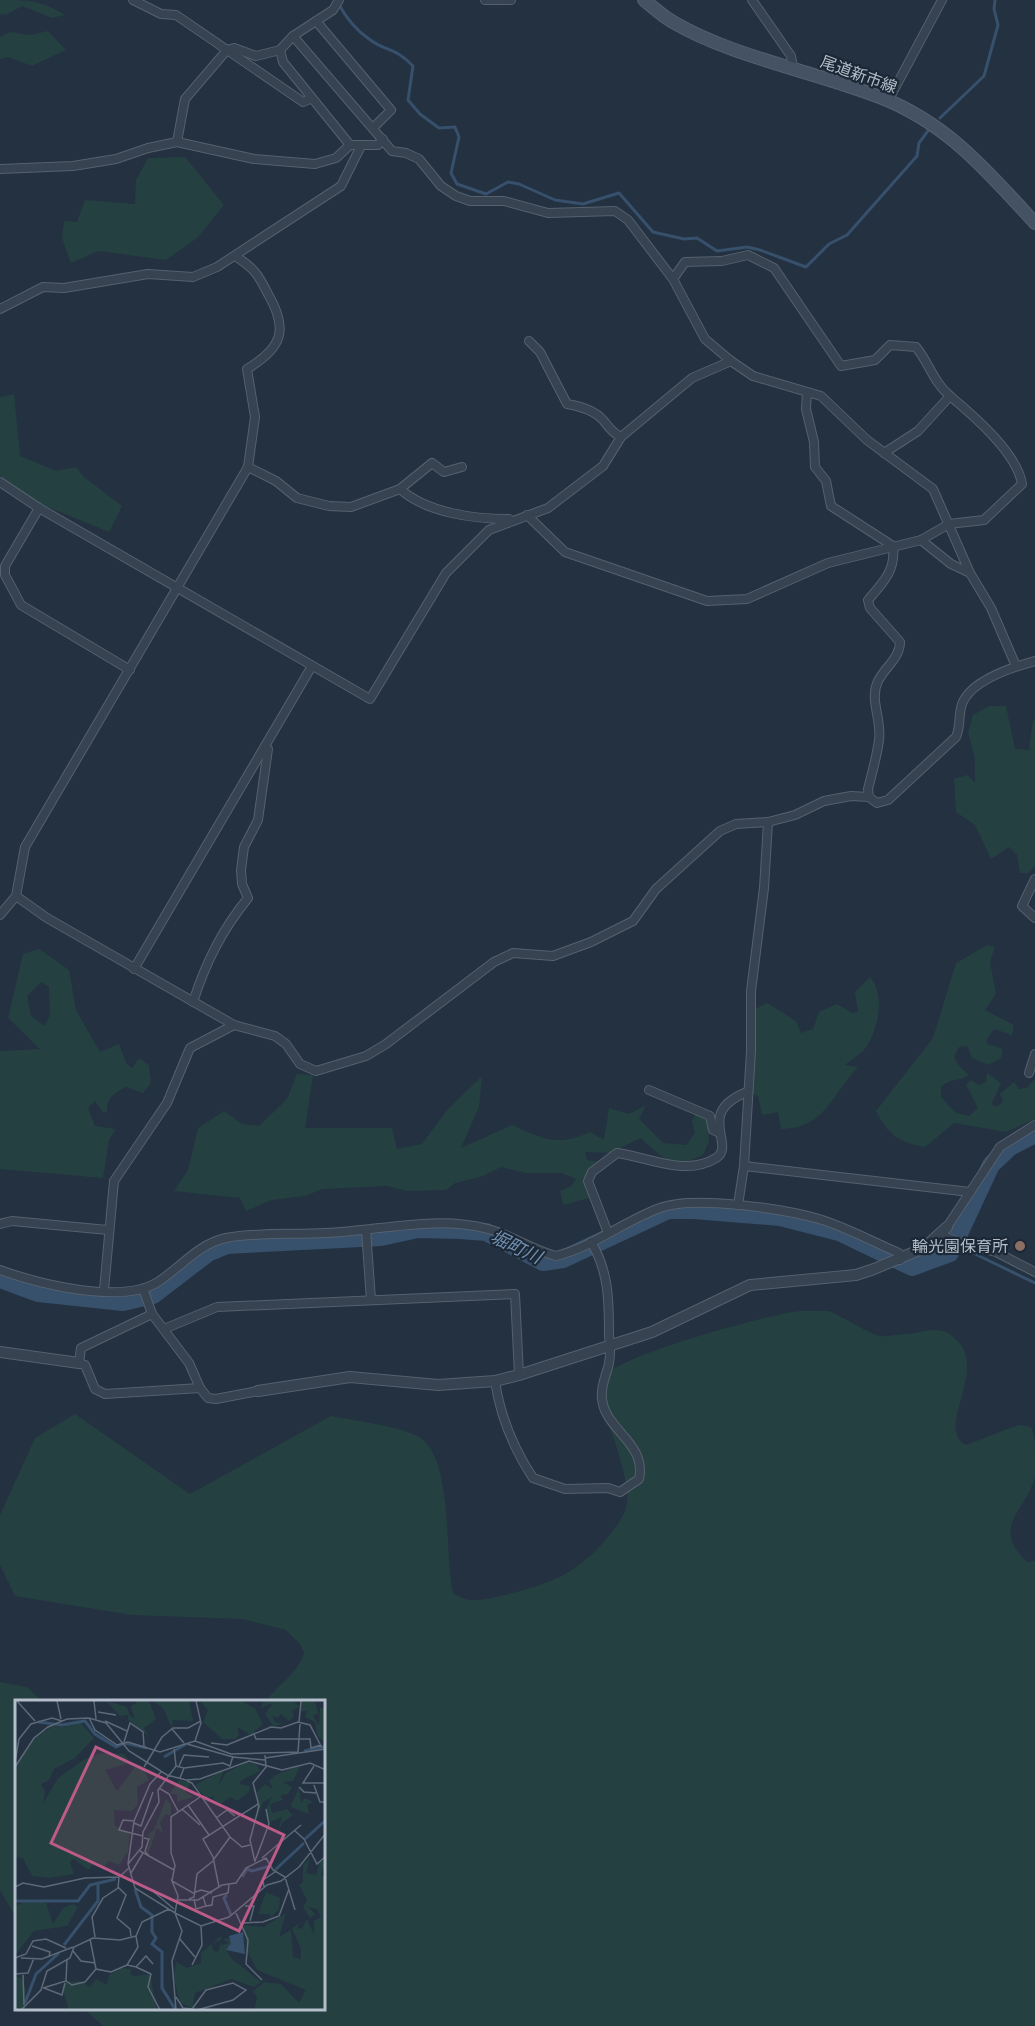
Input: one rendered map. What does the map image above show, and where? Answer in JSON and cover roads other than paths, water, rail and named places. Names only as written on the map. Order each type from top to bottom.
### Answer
[{"type":"main road","name":"尾道新市線","points":[[644,0],[672,22],[704,38],[888,100],[957,141],[1035,223]]},
{"type":"street","points":[[133,0],[161,14],[176,15],[303,102],[310,99]]},
{"type":"street","points":[[486,0],[511,0]]},
{"type":"street","points":[[752,0],[790,56],[793,68]]},
{"type":"street","points":[[888,100],[942,0]]},
{"type":"street","points":[[177,142],[185,99],[227,50],[234,48],[255,56],[280,50],[293,36],[333,10],[339,1]]},
{"type":"street","points":[[316,21],[391,110],[373,128]]},
{"type":"street","points":[[293,36],[392,151],[406,153],[418,159],[441,186],[456,196],[470,201],[504,201],[548,213],[615,211],[628,220],[644,238],[673,279],[705,339],[731,362],[753,376],[821,396],[884,453],[933,489],[970,573],[992,608],[1016,666]]},
{"type":"street","points":[[280,50],[283,62],[310,99],[350,145],[378,145],[382,139]]},
{"type":"street","points":[[0,169],[73,166],[116,159],[177,142],[254,159],[315,164],[336,158],[350,145]]},
{"type":"street","points":[[0,309],[43,287],[64,288],[148,274],[193,277],[235,256],[341,186],[361,146]]},
{"type":"street","points":[[527,515],[565,552],[707,601],[747,599],[828,563],[921,540],[949,524],[984,520],[1022,484],[1020,474],[983,424],[939,387],[928,362],[916,347],[890,345],[875,360],[841,366],[774,268],[748,255],[722,261],[685,262],[673,279]]},
{"type":"street","points":[[0,915],[16,896],[25,847],[248,467],[255,417],[246,369],[269,356],[281,331],[281,318],[255,268],[235,256]]},
{"type":"street","points":[[529,341],[540,351],[567,404],[581,407],[601,417],[613,433],[621,437]]},
{"type":"street","points":[[0,482],[39,507],[370,699],[446,573],[489,530],[548,508],[603,465],[621,437],[693,378],[731,362]]},
{"type":"street","points":[[807,392],[806,409],[814,442],[815,467],[826,481],[831,506],[893,546]]},
{"type":"street","points":[[884,453],[918,431],[950,396]]},
{"type":"street","points":[[248,467],[276,481],[297,498],[329,506],[351,507],[400,489],[432,463],[444,472],[462,467]]},
{"type":"street","points":[[400,489],[411,499],[464,515],[486,519],[516,519]]},
{"type":"street","points":[[39,507],[5,566],[5,574],[21,605],[130,670]]},
{"type":"street","points":[[921,540],[951,564],[970,573]]},
{"type":"street","points":[[869,797],[868,789],[879,740],[880,718],[873,701],[878,682],[900,652],[900,642],[870,608],[868,600],[890,574],[894,558],[893,546]]},
{"type":"street","points":[[16,896],[47,918],[234,1025],[275,1036],[286,1044],[300,1064],[316,1071],[366,1056],[386,1044],[494,962],[513,953],[553,956],[591,942],[633,921],[656,889],[720,831],[736,824],[768,822],[795,815],[824,801],[851,796],[869,797],[877,802],[888,800],[956,737],[960,728],[963,702],[970,693],[980,685],[1016,666],[1035,661]]},
{"type":"street","points":[[134,969],[312,666]]},
{"type":"street","points":[[193,1002],[206,963],[229,921],[248,898],[242,884],[241,870],[244,847],[258,820],[268,748],[265,747]]},
{"type":"street","points":[[738,1205],[744,1166],[751,1052],[751,991],[764,888],[768,822]]},
{"type":"street","points":[[1035,879],[1022,906],[1025,912],[1035,918]]},
{"type":"street","points":[[104,1290],[114,1181],[167,1103],[190,1048],[234,1025]]},
{"type":"street","points":[[1029,1073],[1035,1054]]},
{"type":"street","points":[[649,1090],[710,1116],[713,1130],[720,1133]]},
{"type":"street","points":[[608,1233],[588,1181],[592,1172],[617,1153],[635,1155],[669,1166],[695,1164],[715,1159],[723,1146],[718,1123],[720,1111],[732,1098],[747,1092]]},
{"type":"street","points":[[144,1291],[151,1311],[189,1363],[200,1388],[208,1398],[216,1400],[350,1377],[438,1385],[495,1381],[652,1332],[750,1285],[856,1275],[900,1260],[924,1248],[943,1230],[1000,1147],[1035,1125]]},
{"type":"street","points":[[744,1166],[969,1192]]},
{"type":"street","points":[[0,1270],[59,1288],[127,1293],[144,1291],[198,1250],[224,1239],[366,1230],[411,1224],[457,1223],[489,1229],[556,1256],[591,1242],[663,1207],[691,1204],[738,1205],[819,1219],[899,1253],[900,1260]]},
{"type":"street","points":[[0,1224],[12,1221],[108,1230]]},
{"type":"street","points":[[366,1230],[371,1300]]},
{"type":"street","points":[[943,1230],[963,1244],[996,1252],[1035,1272]]},
{"type":"street","points":[[495,1381],[504,1420],[517,1451],[533,1478],[565,1490],[588,1491],[608,1488],[620,1492],[639,1479],[641,1467],[636,1453],[606,1412],[602,1399],[610,1361],[609,1292],[598,1254],[591,1242]]},
{"type":"street","points":[[164,1329],[217,1307],[515,1294],[519,1375]]},
{"type":"street","points":[[79,1363],[81,1348],[151,1311]]},
{"type":"street","points":[[0,1352],[86,1365],[95,1389],[105,1394],[200,1388]]},
{"type":"waterway","points":[[940,118],[984,76],[998,25],[994,9],[995,0]]},
{"type":"waterway","points":[[338,3],[351,22],[364,35],[401,56],[413,66],[408,100],[420,114],[439,128],[455,127],[459,137],[451,173],[457,184],[486,194],[508,182],[519,184],[555,200],[583,204],[619,193],[653,232],[684,239],[697,238],[717,251],[747,247],[806,267],[829,244],[847,235],[917,156],[919,143],[930,128]]},
{"type":"waterway","name":"堀町川","points":[[0,1279],[38,1293],[123,1302],[153,1295],[208,1253],[227,1245],[381,1237],[418,1229],[486,1232],[543,1262],[563,1259],[668,1210],[780,1217],[839,1232],[912,1267],[950,1253],[991,1165],[1010,1147],[1035,1134]]},
{"type":"waterway","points":[[950,1253],[971,1252],[1035,1283]]},
{"type":"place","name":"輪光園保育所","points":[[1020,1246]]}]
